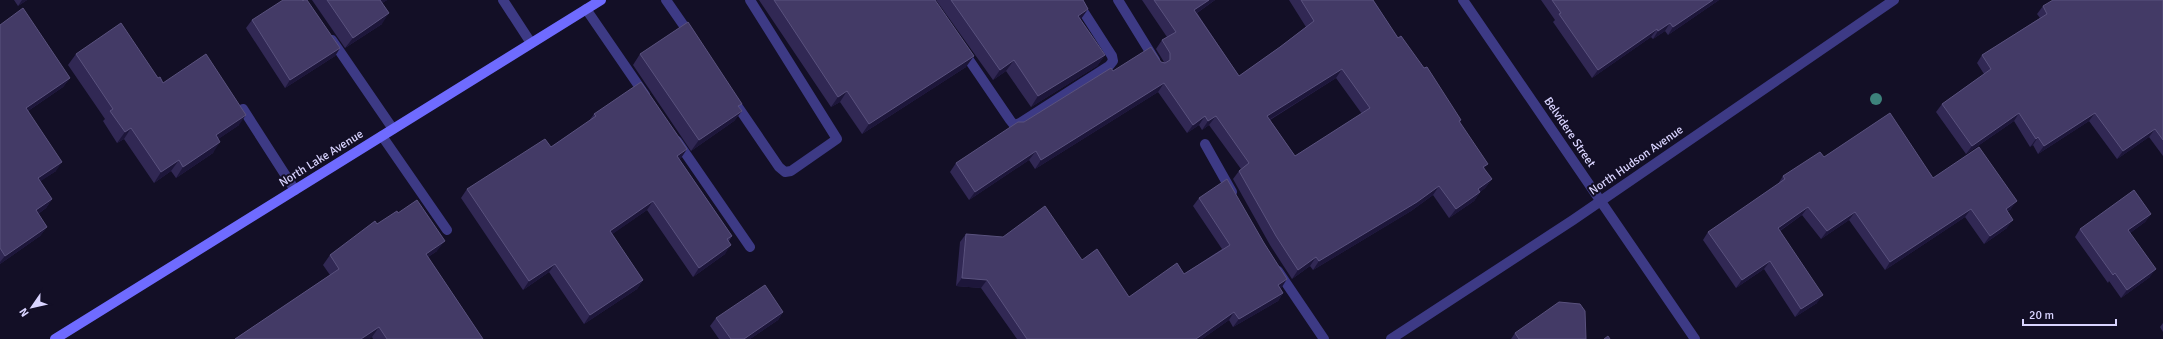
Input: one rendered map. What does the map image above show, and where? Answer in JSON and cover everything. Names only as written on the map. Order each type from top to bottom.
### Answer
[{"type":"main road","name":"North Lake Avenue","points":[[55,339],[598,1]]},
{"type":"street","points":[[503,0],[531,43]]},
{"type":"street","points":[[666,0],[697,46]]},
{"type":"street","points":[[726,89],[779,167],[784,172],[791,171],[837,139],[750,0]]},
{"type":"street","points":[[958,44],[1010,120],[1014,125],[1020,123],[1109,66],[1113,61],[1112,56],[1076,0]]},
{"type":"street","points":[[1118,0],[1158,65]]},
{"type":"street","name":"Belvidere Street","points":[[1464,0],[1695,339]]},
{"type":"street","name":"North Hudson Avenue","points":[[1391,339],[1600,201],[1894,0]]},
{"type":"street","points":[[586,9],[652,104]]},
{"type":"street","points":[[325,31],[394,129]]},
{"type":"street","points":[[243,109],[295,190]]},
{"type":"street","points":[[670,130],[750,247]]},
{"type":"street","points":[[382,136],[447,230]]},
{"type":"street","points":[[1205,144],[1237,200]]},
{"type":"street","points":[[1272,261],[1324,339]]},
{"type":"building","points":[[283,0],[307,0],[340,48],[290,80],[252,20]]},
{"type":"building","points":[[327,0],[380,0],[389,13],[353,38]]},
{"type":"building","points":[[774,0],[935,0],[974,56],[869,124],[847,91],[838,97]]},
{"type":"building","points":[[951,0],[1083,0],[1088,9],[1078,16],[1105,55],[1038,96],[1014,60],[1000,70]]},
{"type":"building","points":[[1154,0],[1209,0],[1194,10],[1239,76],[1314,21],[1301,0],[1373,0],[1398,38],[1401,36],[1424,68],[1427,67],[1461,120],[1459,121],[1488,164],[1483,167],[1492,179],[1478,189],[1480,192],[1456,209],[1439,186],[1417,202],[1319,261],[1316,257],[1298,270],[1276,236],[1239,171],[1249,163],[1216,116],[1208,121],[1205,116],[1193,125],[1164,83],[1041,160],[1036,151],[975,192],[956,163],[1018,122],[1024,122],[1111,68],[1113,71],[1151,47],[1161,62],[1165,63],[1170,60],[1170,53],[1162,40],[1176,32]],"holes":[[[1342,69],[1370,108],[1295,156],[1267,116]]]},
{"type":"building","points":[[1552,0],[1713,0],[1673,27],[1670,23],[1658,31],[1657,29],[1598,70],[1559,14],[1561,13]]},
{"type":"building","points":[[2053,0],[2163,0],[2163,140],[2155,129],[2123,151],[2095,113],[2044,146],[2038,137],[2036,139],[2019,113],[1972,146],[1942,104],[1991,69],[1982,55],[2047,14],[2043,6]]},
{"type":"building","points":[[23,8],[70,78],[26,108],[62,162],[38,178],[52,199],[36,210],[47,227],[5,256],[0,248],[0,25]]},
{"type":"building","points":[[688,22],[742,104],[738,106],[742,111],[699,140],[640,54]]},
{"type":"building","points":[[121,23],[158,78],[160,77],[163,83],[206,54],[246,115],[216,135],[220,142],[183,167],[179,160],[161,172],[131,128],[125,132],[110,111],[113,109],[76,54]]},
{"type":"building","points":[[641,82],[687,149],[677,156],[732,236],[727,239],[731,245],[699,268],[653,201],[610,231],[643,280],[590,315],[555,264],[529,281],[467,189],[545,139],[551,147],[596,116],[594,114]]},
{"type":"building","points":[[1890,113],[1933,178],[1979,147],[2017,201],[2006,209],[2013,220],[1990,236],[1971,209],[1890,262],[1855,212],[1827,231],[1808,207],[1778,228],[1823,295],[1801,309],[1770,261],[1742,280],[1708,232],[1785,179],[1783,176],[1820,152],[1824,157]]},
{"type":"building","points":[[1227,179],[1264,243],[1287,279],[1278,285],[1283,293],[1239,319],[1234,312],[1196,339],[1027,339],[987,280],[962,278],[966,234],[1003,237],[1045,206],[1082,260],[1097,249],[1129,297],[1177,263],[1184,274],[1230,245],[1199,198]]},
{"type":"building","points":[[2134,190],[2151,214],[2128,230],[2156,269],[2127,290],[2115,273],[2113,275],[2080,229]]},
{"type":"building","points":[[417,200],[445,241],[426,254],[483,339],[387,339],[379,327],[361,339],[235,339],[339,269],[330,255],[375,221],[377,224],[397,211],[398,213]]},
{"type":"building","points":[[765,285],[783,312],[744,339],[731,339],[716,318]]},
{"type":"building","points":[[1559,302],[1580,304],[1585,311],[1586,339],[1519,339],[1515,333]]}]
